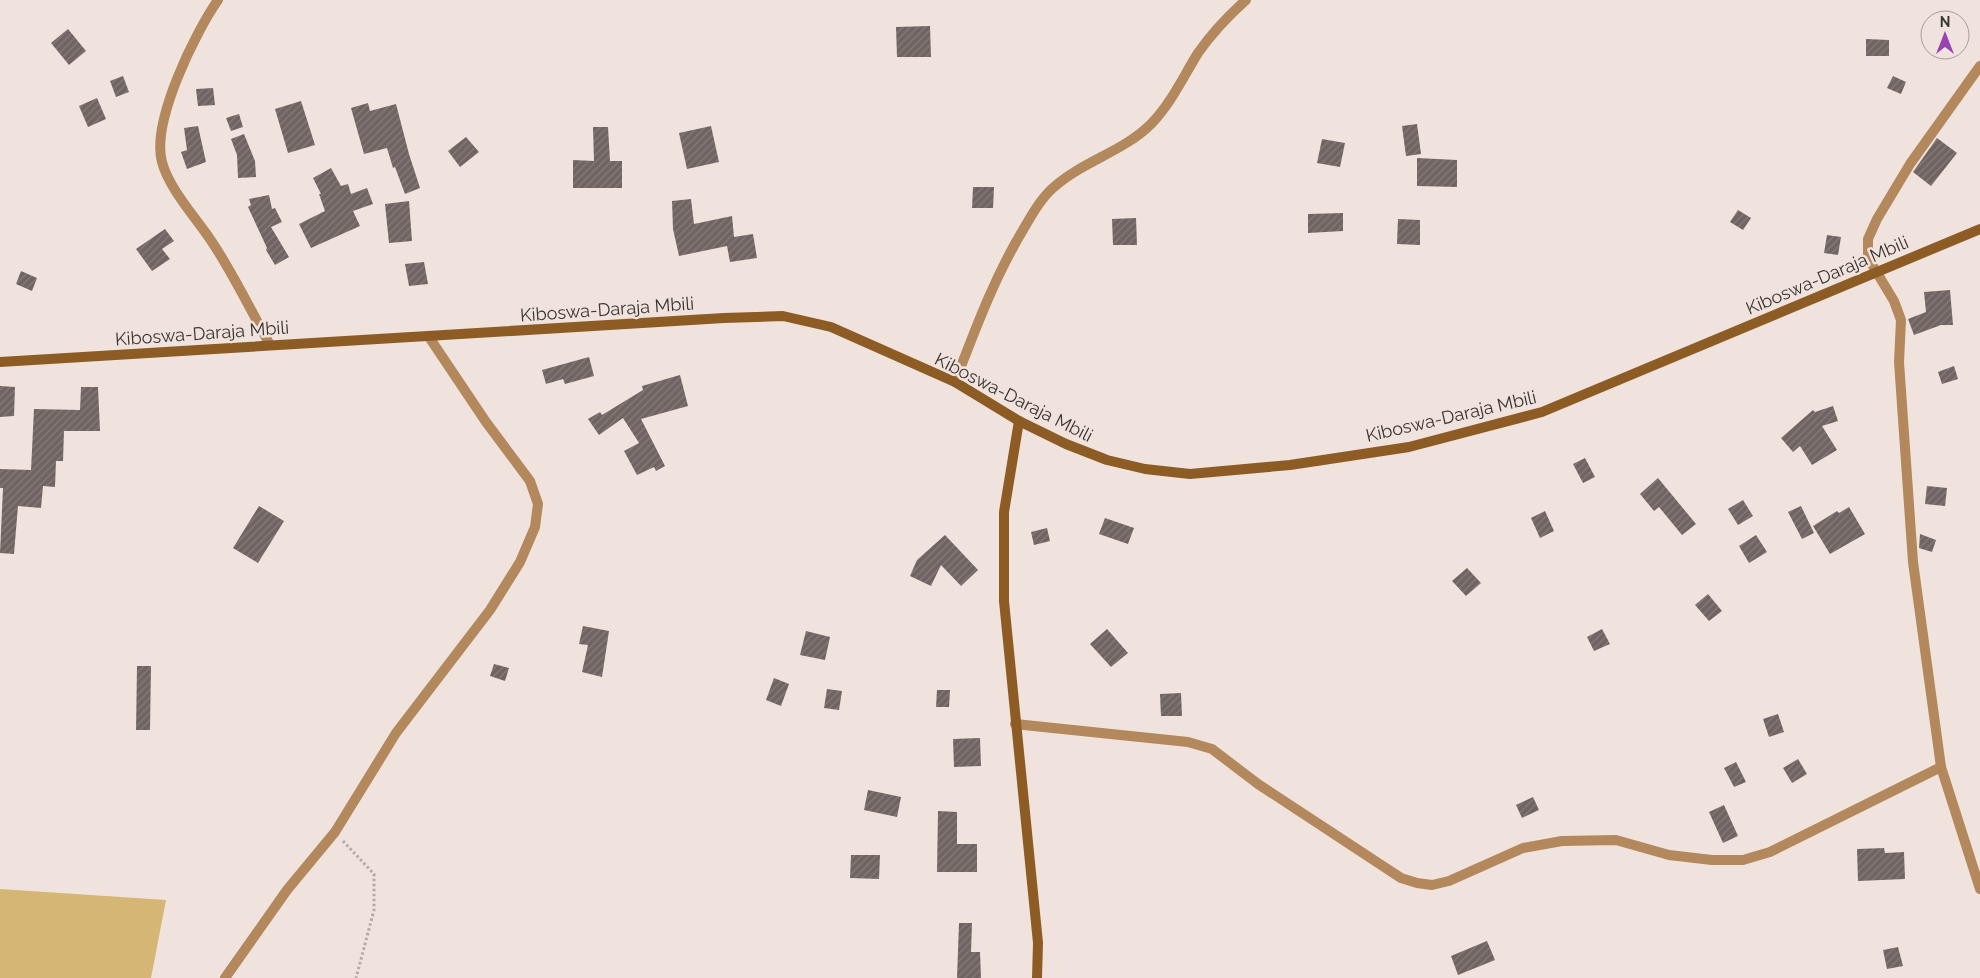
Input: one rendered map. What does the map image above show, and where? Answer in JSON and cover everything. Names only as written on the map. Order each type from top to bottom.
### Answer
[{"type":"main road","name":"Kiboswa-Daraja Mbili","points":[[0,362],[783,316],[831,327],[955,382],[1019,421],[1066,444],[1107,460],[1145,469],[1190,474],[1290,465],[1409,447],[1542,412],[1980,229]]},
{"type":"main road","points":[[1019,421],[1004,512],[1004,601],[1038,944],[1038,978]]},
{"type":"street","points":[[218,0],[208,15],[182,69],[164,116],[161,143],[162,162],[168,178],[214,244],[270,345]]},
{"type":"street","points":[[955,382],[994,282],[1030,217],[1053,188],[1081,167],[1119,148],[1151,124],[1173,97],[1198,54],[1223,20],[1246,0]]},
{"type":"street","points":[[1980,66],[1910,164],[1877,218],[1868,239],[1868,258],[1894,301],[1901,320],[1899,362],[1913,562],[1941,767],[1980,889]]},
{"type":"street","points":[[225,978],[287,890],[334,832],[396,734],[490,610],[520,562],[535,527],[538,504],[530,482],[428,337]]},
{"type":"street","points":[[1015,724],[1188,742],[1212,748],[1258,784],[1401,878],[1432,885],[1449,881],[1523,848],[1562,841],[1616,840],[1670,855],[1712,860],[1743,860],[1786,845],[1941,767]]},
{"type":"path","points":[[334,832],[374,874],[374,910],[356,978]]},
{"type":"shaded area","points":[[0,889],[166,900],[151,978],[0,978]]},
{"type":"building","points":[[930,26],[931,57],[897,57],[896,27]]},
{"type":"building","points":[[68,29],[86,51],[69,65],[51,43]]},
{"type":"building","points":[[1866,39],[1889,40],[1889,56],[1866,56]]},
{"type":"building","points":[[123,76],[129,92],[116,97],[110,81]]},
{"type":"building","points":[[1893,76],[1906,82],[1901,94],[1887,88]]},
{"type":"building","points":[[213,88],[215,105],[198,106],[196,89]]},
{"type":"building","points":[[97,98],[106,119],[88,127],[79,106]]},
{"type":"building","points":[[301,101],[315,145],[288,153],[275,109]]},
{"type":"building","points":[[368,103],[370,111],[396,104],[420,188],[405,194],[395,167],[393,168],[387,148],[364,154],[351,108]]},
{"type":"building","points":[[239,114],[243,127],[231,131],[226,118]]},
{"type":"building","points":[[1417,124],[1421,154],[1406,156],[1402,126]]},
{"type":"building","points":[[198,126],[206,162],[187,169],[181,152],[187,150],[184,128]]},
{"type":"building","points":[[711,126],[719,162],[687,169],[679,133]]},
{"type":"building","points":[[593,127],[608,127],[610,161],[622,161],[622,188],[573,188],[573,160],[594,161]]},
{"type":"building","points":[[244,134],[255,161],[256,177],[238,178],[237,155],[231,139]]},
{"type":"building","points":[[466,137],[479,152],[460,167],[448,151]]},
{"type":"building","points":[[1937,138],[1957,153],[1931,186],[1913,172]]},
{"type":"building","points":[[1322,139],[1345,143],[1340,167],[1317,163]]},
{"type":"building","points":[[1417,158],[1457,160],[1457,187],[1417,186]]},
{"type":"building","points":[[331,168],[341,186],[348,184],[351,194],[367,188],[373,204],[353,211],[360,226],[311,248],[299,224],[325,211],[319,194],[321,194],[313,178]]},
{"type":"building","points":[[973,187],[994,187],[993,208],[972,208]]},
{"type":"building","points":[[269,195],[272,209],[275,208],[282,222],[271,227],[289,257],[275,265],[266,250],[267,248],[248,207],[251,205],[249,199]]},
{"type":"building","points":[[691,199],[694,224],[732,216],[734,237],[753,234],[757,258],[730,262],[727,246],[679,256],[673,229],[672,201]]},
{"type":"building","points":[[409,201],[412,241],[389,243],[385,204]]},
{"type":"building","points":[[1738,210],[1751,218],[1743,230],[1730,222]]},
{"type":"building","points":[[1343,213],[1343,231],[1308,233],[1308,214]]},
{"type":"building","points":[[1136,218],[1137,245],[1113,245],[1112,219]]},
{"type":"building","points":[[1398,219],[1420,220],[1420,245],[1397,244]]},
{"type":"building","points":[[165,229],[174,241],[162,249],[170,259],[152,271],[136,249]]},
{"type":"building","points":[[1827,235],[1841,237],[1838,255],[1824,253]]},
{"type":"building","points":[[424,262],[428,284],[409,286],[405,264]]},
{"type":"building","points":[[21,271],[37,278],[32,291],[16,284]]},
{"type":"building","points":[[1950,290],[1953,325],[1941,325],[1914,335],[1908,319],[1926,312],[1924,292]]},
{"type":"building","points":[[589,357],[594,376],[565,384],[563,379],[546,384],[542,370]]},
{"type":"building","points":[[1954,366],[1958,379],[1942,384],[1938,372]]},
{"type":"building","points":[[680,375],[688,406],[641,419],[665,466],[656,471],[654,467],[637,475],[624,451],[639,443],[623,418],[599,435],[588,419],[600,412],[602,415],[643,390],[642,386]]},
{"type":"building","points":[[0,386],[15,387],[14,416],[0,417]]},
{"type":"building","points":[[81,387],[98,387],[100,431],[64,431],[63,461],[56,461],[55,487],[43,486],[41,508],[18,506],[14,554],[0,553],[3,488],[0,488],[0,469],[31,470],[34,409],[80,410]]},
{"type":"building","points":[[1833,406],[1838,421],[1822,426],[1837,450],[1812,465],[1800,446],[1793,452],[1781,438],[1813,410],[1815,412]]},
{"type":"building","points":[[1585,458],[1595,477],[1583,483],[1573,464]]},
{"type":"building","points":[[1658,478],[1696,524],[1682,535],[1659,507],[1654,511],[1640,494]]},
{"type":"building","points":[[1927,486],[1947,488],[1945,506],[1925,504]]},
{"type":"building","points":[[1743,500],[1753,516],[1738,525],[1728,509]]},
{"type":"building","points":[[259,506],[284,521],[258,563],[233,548]]},
{"type":"building","points":[[1801,506],[1814,533],[1802,539],[1788,512]]},
{"type":"building","points":[[1849,507],[1865,534],[1830,554],[1813,526],[1837,511],[1839,513]]},
{"type":"building","points":[[1545,511],[1554,531],[1540,538],[1531,518]]},
{"type":"building","points":[[1105,518],[1134,528],[1128,544],[1099,534]]},
{"type":"building","points":[[1047,528],[1050,541],[1034,545],[1031,532]]},
{"type":"building","points":[[1920,534],[1936,540],[1932,552],[1919,548]]},
{"type":"building","points":[[945,535],[978,570],[961,586],[941,565],[931,586],[910,576],[917,560]]},
{"type":"building","points":[[1756,535],[1767,552],[1749,563],[1739,546]]},
{"type":"building","points":[[1467,568],[1481,583],[1466,596],[1452,581]]},
{"type":"building","points":[[1708,594],[1722,611],[1709,621],[1695,605]]},
{"type":"building","points":[[583,626],[609,631],[602,677],[582,672],[588,645],[579,644]]},
{"type":"building","points":[[1107,629],[1128,653],[1111,667],[1090,644]]},
{"type":"building","points":[[1602,629],[1610,644],[1594,651],[1587,637]]},
{"type":"building","points":[[806,631],[830,637],[825,660],[800,655]]},
{"type":"building","points":[[494,664],[509,668],[505,681],[490,676]]},
{"type":"building","points":[[137,666],[151,666],[150,730],[136,730]]},
{"type":"building","points":[[774,678],[789,684],[781,706],[766,700]]},
{"type":"building","points":[[827,689],[842,691],[839,710],[824,708]]},
{"type":"building","points":[[937,690],[950,690],[949,707],[936,707]]},
{"type":"building","points":[[1181,693],[1182,716],[1161,716],[1160,694]]},
{"type":"building","points":[[1778,714],[1784,732],[1769,737],[1763,719]]},
{"type":"building","points":[[980,738],[981,766],[954,767],[953,739]]},
{"type":"building","points":[[1798,759],[1807,774],[1792,783],[1783,768]]},
{"type":"building","points":[[1736,762],[1746,782],[1734,787],[1724,768]]},
{"type":"building","points":[[868,790],[901,797],[897,817],[864,810]]},
{"type":"building","points":[[1533,797],[1539,810],[1522,818],[1516,805]]},
{"type":"building","points":[[1724,805],[1738,836],[1723,843],[1709,812]]},
{"type":"building","points":[[938,811],[957,812],[957,844],[977,844],[977,872],[937,872]]},
{"type":"building","points":[[1884,848],[1885,853],[1904,852],[1905,879],[1858,881],[1857,849]]},
{"type":"building","points":[[851,855],[880,855],[879,879],[850,878]]},
{"type":"building","points":[[959,923],[972,923],[971,952],[980,952],[981,978],[957,978]]},
{"type":"building","points":[[1487,941],[1495,960],[1458,975],[1451,956]]},
{"type":"building","points":[[1898,947],[1903,966],[1887,969],[1883,950]]}]
